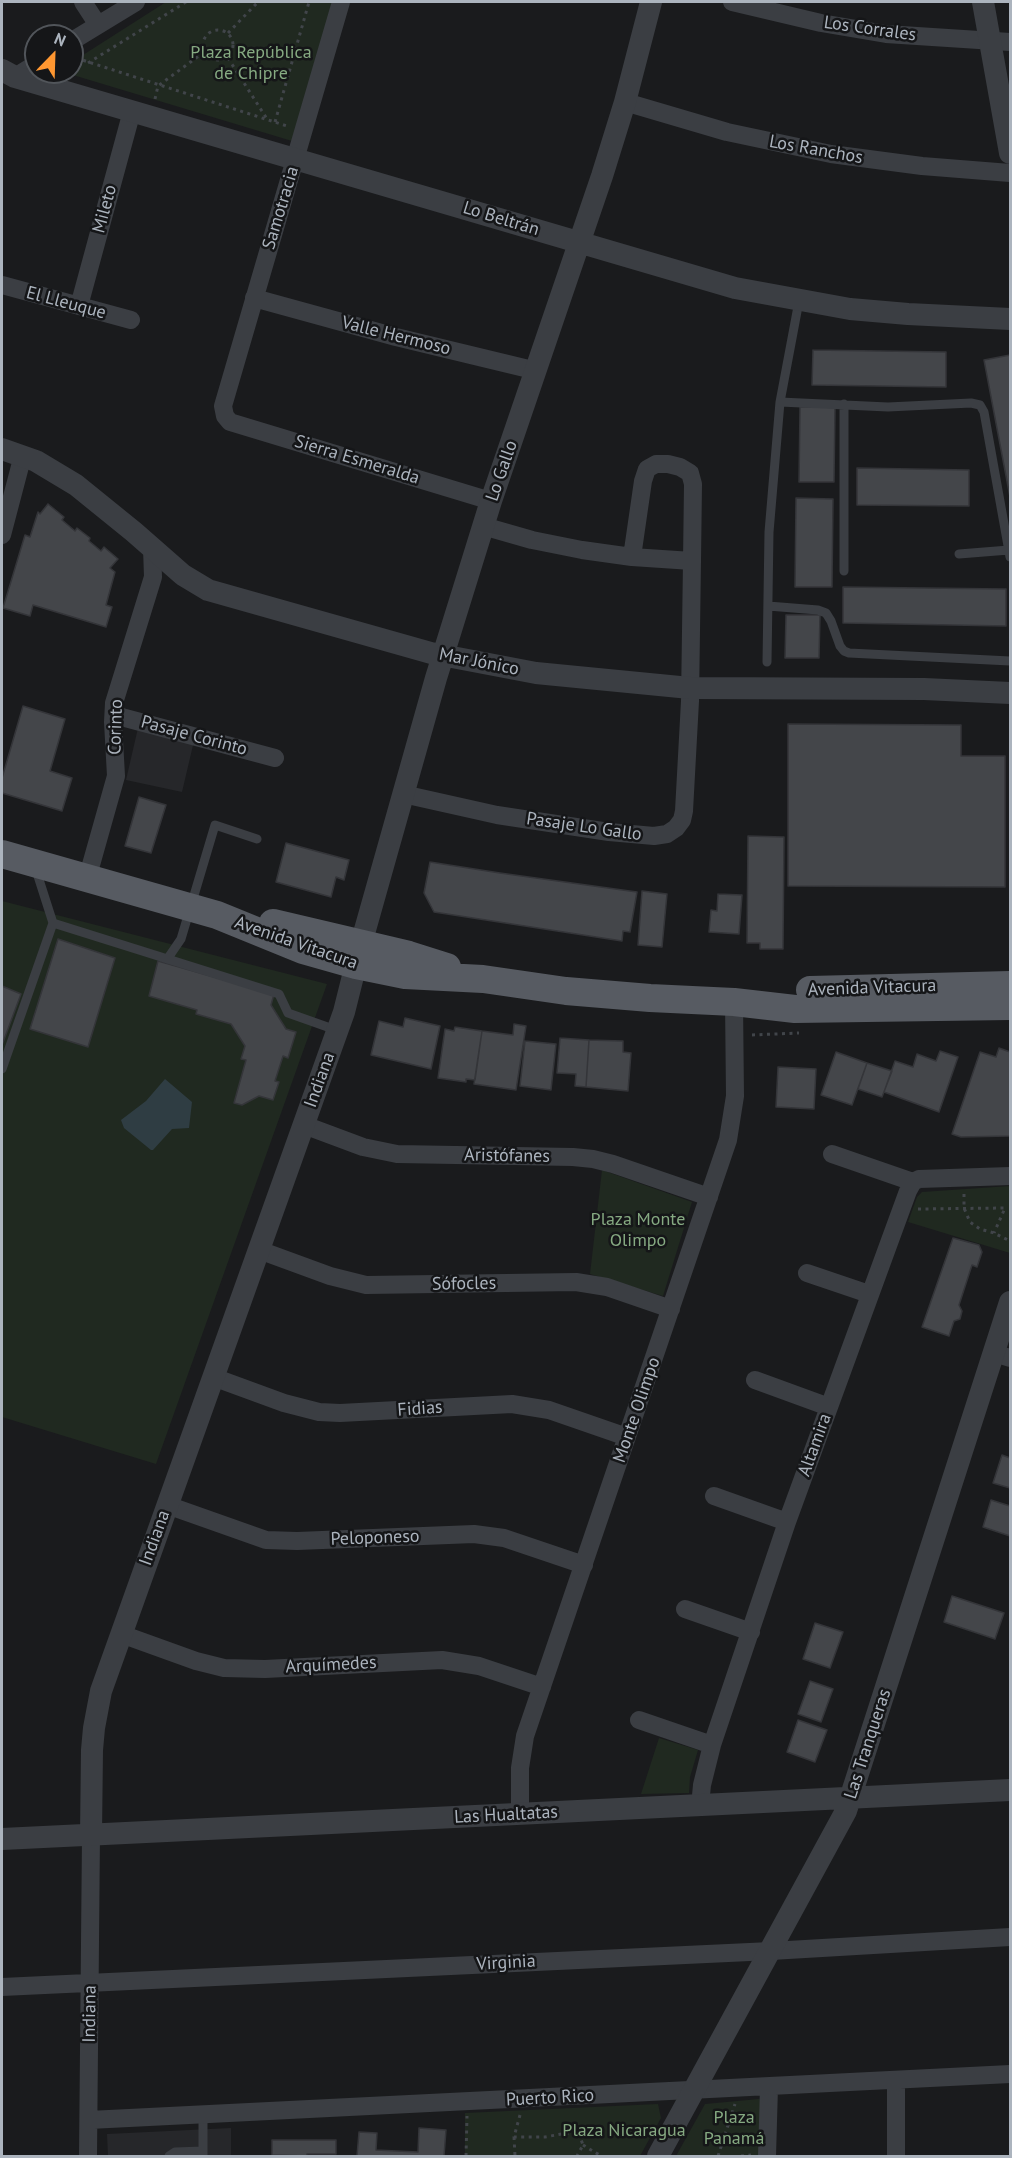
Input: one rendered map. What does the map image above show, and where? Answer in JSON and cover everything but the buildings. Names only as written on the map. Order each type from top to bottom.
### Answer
[{"type":"main road","name":"Avenida Vitacura","points":[[2,854],[204,912],[284,924],[358,955],[409,955],[483,979],[650,998],[734,1002],[818,1010],[1011,1006]]},
{"type":"main road","name":"Avenida Vitacura","points":[[734,1002],[797,991],[1011,985]]},
{"type":"street","points":[[83,2],[98,25]]},
{"type":"street","points":[[84,34],[136,2]]},
{"type":"street","name":"Samotracia","points":[[225,416],[223,406],[341,2]]},
{"type":"street","name":"Lo Gallo","points":[[358,955],[443,655],[491,501],[580,243],[625,102],[651,2]]},
{"type":"street","name":"Los Corrales","points":[[732,2],[820,23],[886,34],[1001,42]]},
{"type":"street","points":[[983,2],[1001,42],[1011,153]]},
{"type":"street","points":[[8,73],[24,68]]},
{"type":"street","name":"Lo Beltrán","points":[[8,73],[735,288],[850,309],[1011,319]]},
{"type":"street","name":"Los Ranchos","points":[[625,102],[727,132],[831,154],[922,166],[1011,173]]},
{"type":"street","name":"Mileto","points":[[79,306],[141,114]]},
{"type":"street","name":"El Lleuque","points":[[2,285],[131,320]]},
{"type":"street","name":"Valle Hermoso","points":[[255,298],[396,337],[537,371]]},
{"type":"street","name":"Sierra Esmeralda","points":[[225,416],[230,422],[491,501]]},
{"type":"street","points":[[2,535],[12,452]]},
{"type":"street","name":"Mar Jónico","points":[[12,452],[48,467],[92,497],[152,548],[163,572],[220,595],[443,655],[536,672],[690,688],[924,689],[1011,693]]},
{"type":"street","name":"Pasaje Lo Gallo","points":[[403,794],[519,819],[609,832],[654,836],[667,834],[676,828],[682,820],[684,811],[690,688],[693,484],[690,473],[668,464],[656,464],[647,470],[643,481],[632,557]]},
{"type":"street","points":[[483,526],[532,540],[582,550],[632,557],[692,561]]},
{"type":"street","name":"Corinto","points":[[87,879],[116,776],[114,703],[163,572]]},
{"type":"street","name":"Pasaje Corinto","points":[[114,715],[275,758]]},
{"type":"street","name":"Indiana","points":[[88,2157],[91,1834],[94,1728],[101,1690],[338,1030],[358,955]]},
{"type":"street","name":"Monte Olimpo","points":[[520,1814],[521,1757],[525,1736],[728,1140],[736,1078],[734,1002]]},
{"type":"street","name":"Aristófanes","points":[[304,1125],[363,1147],[397,1154],[593,1159],[709,1197]]},
{"type":"street","points":[[832,1154],[913,1182],[931,1178],[1011,1176]]},
{"type":"street","name":"Altamira","points":[[700,1806],[702,1785],[712,1745],[787,1522],[901,1206],[913,1182]]},
{"type":"street","name":"Sófocles","points":[[259,1250],[330,1276],[366,1285],[576,1282],[607,1287],[671,1310]]},
{"type":"street","points":[[807,1273],[869,1294]]},
{"type":"street","name":"Las Tranqueras","points":[[658,2157],[838,1828],[851,1799],[1002,1356],[1011,1302]]},
{"type":"street","name":"Fidias","points":[[213,1377],[284,1403],[319,1412],[340,1413],[512,1404],[549,1410],[627,1437]]},
{"type":"street","points":[[755,1380],[829,1407]]},
{"type":"street","points":[[714,1496],[787,1522]]},
{"type":"street","name":"Peloponeso","points":[[167,1505],[266,1540],[297,1542],[481,1534],[520,1543],[584,1566]]},
{"type":"street","points":[[685,1609],[751,1632]]},
{"type":"street","name":"Arquímedes","points":[[121,1634],[196,1661],[224,1668],[265,1669],[442,1660],[479,1666],[542,1687]]},
{"type":"street","points":[[639,1720],[712,1745]]},
{"type":"street","name":"Las Hualtatas","points":[[2,1839],[1011,1790]]},
{"type":"street","name":"Virginia","points":[[2,1987],[771,1951],[1011,1937]]},
{"type":"street","name":"Puerto Rico","points":[[89,2120],[1011,2074]]},
{"type":"street","points":[[896,2080],[896,2157]]},
{"type":"street","points":[[767,2157],[769,2087]]},
{"type":"lane","points":[[767,662],[769,532],[780,402],[799,300]]},
{"type":"lane","points":[[780,402],[888,406],[971,403],[980,405],[984,412],[1010,554],[958,554]]},
{"type":"lane","points":[[844,404],[844,571]]},
{"type":"lane","points":[[768,606],[818,610],[826,613],[840,646],[849,653],[1011,661]]},
{"type":"lane","points":[[168,958],[204,912],[215,825],[257,839]]},
{"type":"lane","points":[[2,1069],[53,922],[34,863]]},
{"type":"lane","points":[[53,922],[279,994],[288,1013],[338,1030]]},
{"type":"lane","points":[[169,2157],[176,2152],[203,2154],[203,2115]]},
{"type":"path","points":[[88,63],[186,2]]},
{"type":"path","points":[[228,33],[258,2]]},
{"type":"path","points":[[84,61],[275,122],[309,2]]},
{"type":"path","points":[[218,29],[228,33],[234,40],[234,50],[228,58],[219,61],[210,59],[204,52],[203,41],[208,32],[218,29]]},
{"type":"path","points":[[141,114],[158,86],[204,52]]},
{"type":"path","points":[[228,58],[267,120]]},
{"type":"path","points":[[963,1177],[964,1208],[970,1222],[980,1229],[1011,1241]]},
{"type":"path","points":[[901,1206],[915,1209],[1005,1208],[994,1233]]},
{"type":"path","points":[[718,2157],[740,2088]]},
{"type":"path","points":[[514,2157],[514,2137],[524,2099]]},
{"type":"path","points":[[466,2157],[467,2102]]},
{"type":"path","points":[[514,2137],[545,2137],[578,2131],[583,2145],[601,2157]]},
{"type":"path","points":[[577,2157],[583,2145]]},
{"type":"shaded area","points":[[138,728],[194,741],[182,792],[126,780]]},
{"type":"shaded area","points":[[165,1079],[192,1102],[189,1128],[172,1129],[151,1150],[124,1128],[121,1120],[146,1101]]},
{"type":"shaded area","points":[[231,2128],[231,2156],[108,2156],[107,2134]]},
{"type":"green space","name":"Plaza República de Chipre","points":[[166,2],[334,2],[292,141],[84,78],[84,54]]},
{"type":"green space","points":[[2,901],[327,984],[156,1464],[2,1417]]},
{"type":"green space","name":"Plaza Monte Olimpo","points":[[602,1170],[692,1202],[663,1296],[590,1274]]},
{"type":"green space","points":[[1010,1186],[1010,1253],[908,1222],[917,1197],[922,1192]]},
{"type":"green space","points":[[659,1738],[698,1750],[690,1777],[689,1793],[641,1794]]},
{"type":"green space","name":"Plaza Panamá","points":[[762,2100],[762,2156],[676,2156],[705,2104]]},
{"type":"green space","name":"Plaza Nicaragua","points":[[658,2104],[661,2118],[640,2156],[465,2156],[465,2113]]}]
